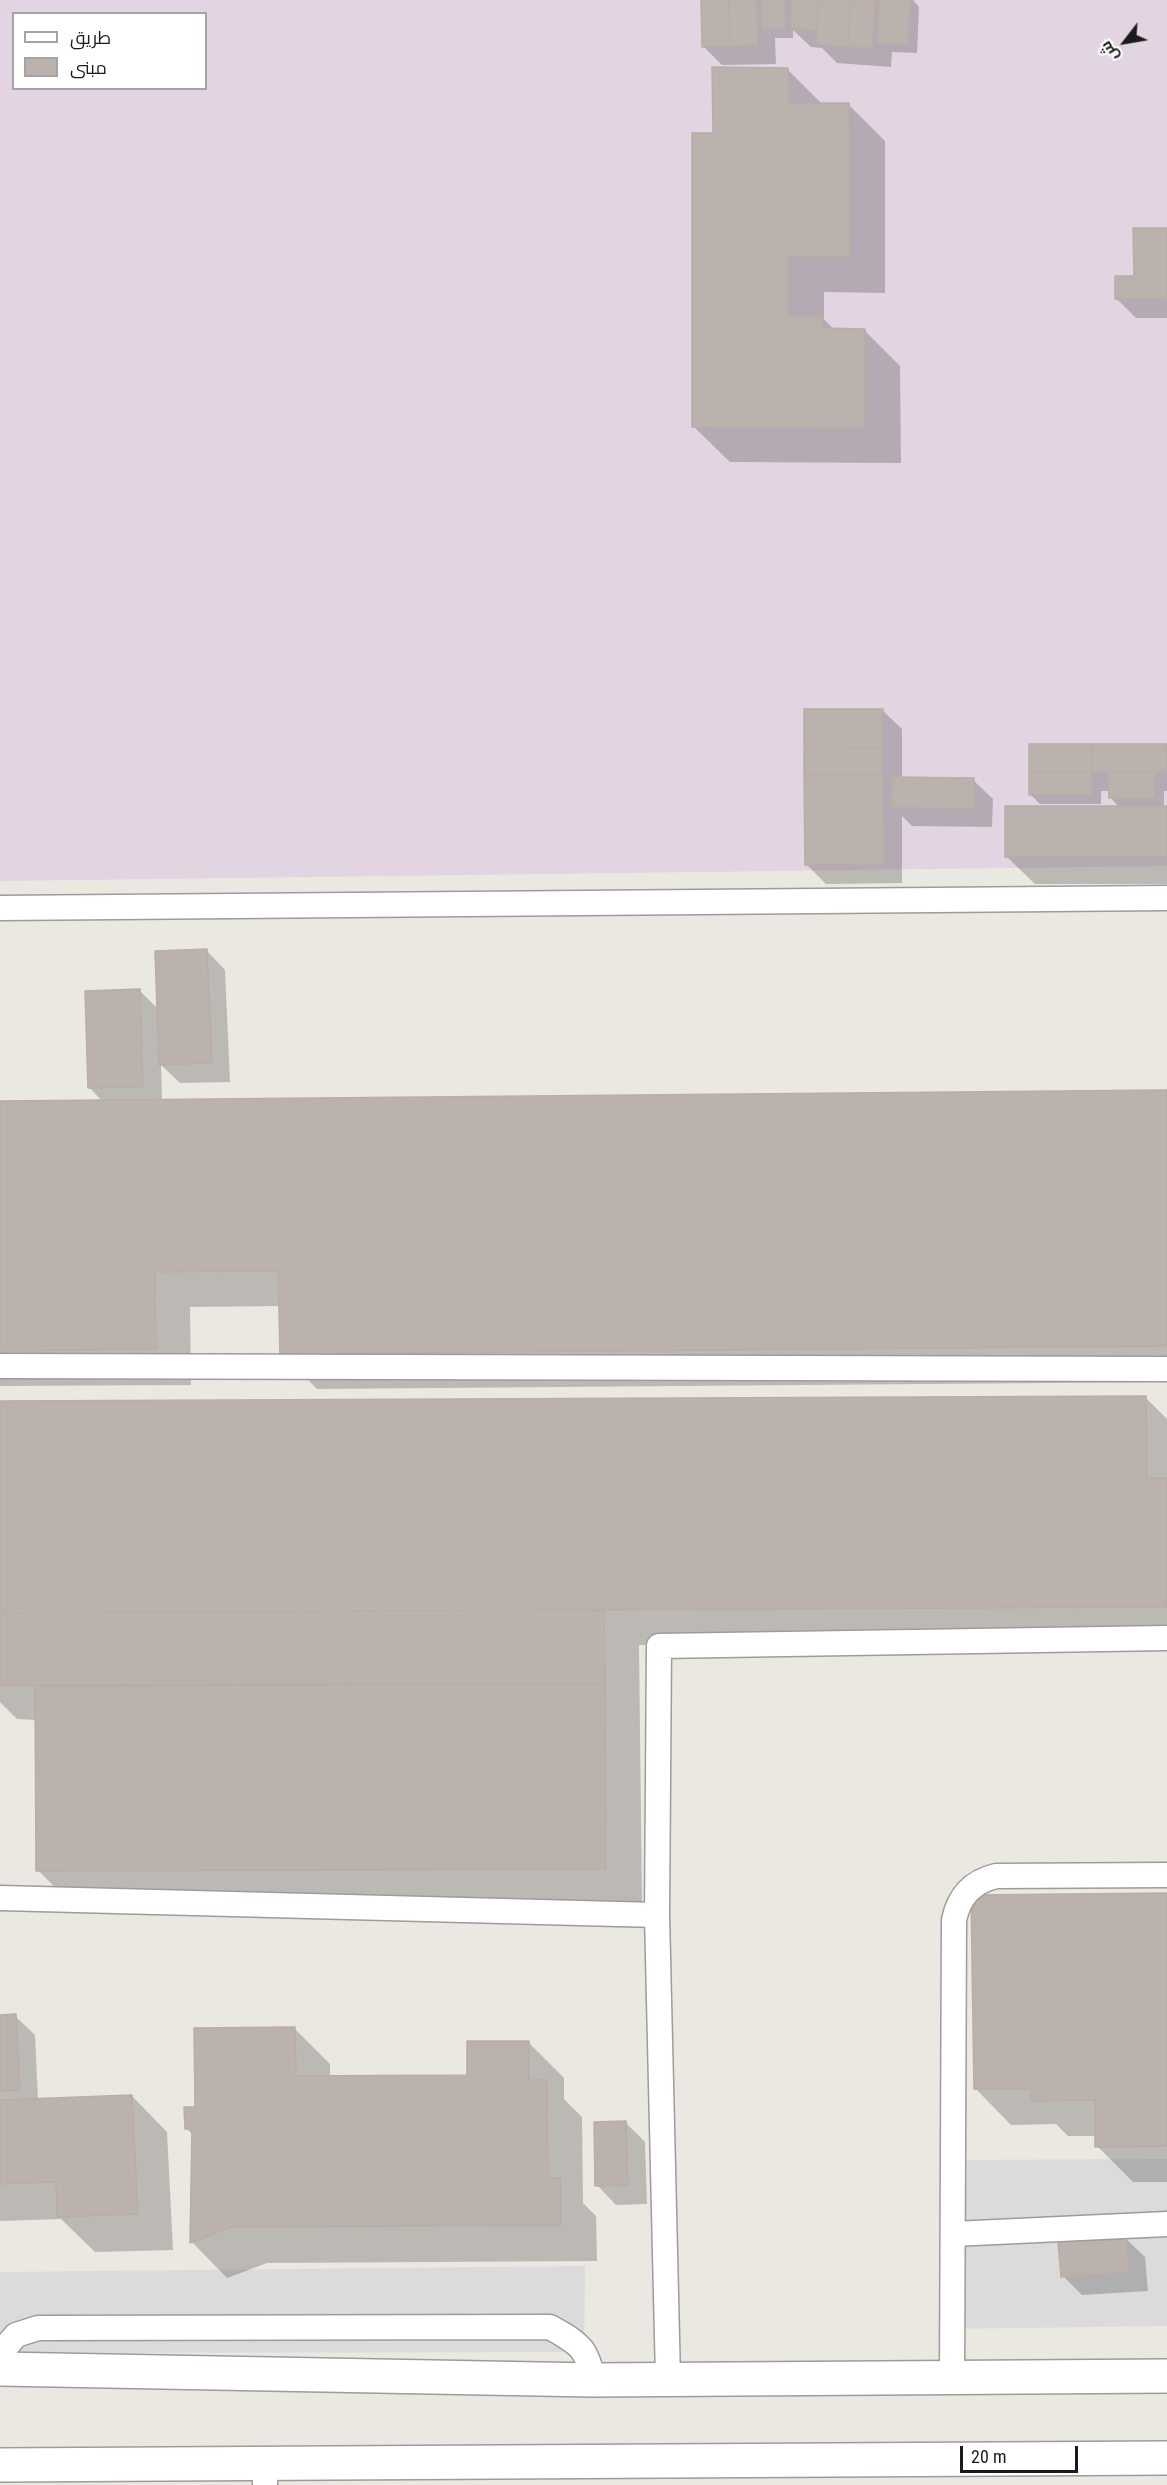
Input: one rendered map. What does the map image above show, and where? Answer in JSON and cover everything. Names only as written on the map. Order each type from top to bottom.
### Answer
[{"type":"street","points":[[0,2369],[593,2380],[1167,2376]]},
{"type":"street","points":[[0,2465],[265,2474],[1167,2458]]},
{"type":"lane","points":[[0,908],[1167,898]]},
{"type":"lane","points":[[0,1366],[1167,1369]]},
{"type":"lane","points":[[668,2379],[657,1915],[659,1646],[1167,1638]]},
{"type":"lane","points":[[952,2377],[954,1920],[963,1896],[983,1879],[996,1876],[1167,1875]]},
{"type":"lane","points":[[0,1898],[657,1915]]},
{"type":"lane","points":[[953,2234],[1167,2224]]},
{"type":"lane","points":[[0,2354],[16,2335],[38,2328],[550,2327],[577,2342],[589,2357],[593,2380]]},
{"type":"shaded area","points":[[0,0],[1167,0],[1167,866],[0,881]]},
{"type":"shaded area","points":[[1167,2159],[1167,2326],[940,2329],[941,2160]]},
{"type":"shaded area","points":[[585,2266],[584,2352],[0,2353],[0,2272]]},
{"type":"building","points":[[701,0],[729,0],[730,46],[702,47]]},
{"type":"building","points":[[729,0],[756,0],[758,45],[730,46]]},
{"type":"building","points":[[761,0],[785,0],[785,29],[761,29]]},
{"type":"building","points":[[792,0],[819,0],[817,31],[790,28]]},
{"type":"building","points":[[819,0],[851,0],[848,47],[816,44]]},
{"type":"building","points":[[851,0],[876,0],[872,48],[848,47]]},
{"type":"building","points":[[879,0],[910,0],[908,44],[877,43]]},
{"type":"building","points":[[712,67],[788,68],[789,103],[849,103],[850,257],[788,257],[788,316],[823,316],[823,328],[865,329],[865,428],[692,427],[692,133],[713,133]]},
{"type":"building","points":[[1133,228],[1167,228],[1167,299],[1115,299],[1115,276],[1134,276]]},
{"type":"building","points":[[804,709],[883,709],[883,748],[804,749]]},
{"type":"building","points":[[1029,744],[1092,744],[1092,772],[1029,772]]},
{"type":"building","points":[[1092,744],[1167,744],[1167,772],[1092,772]]},
{"type":"building","points":[[883,748],[883,775],[804,775],[804,749]]},
{"type":"building","points":[[1029,772],[1092,772],[1092,795],[1029,795]]},
{"type":"building","points":[[1108,772],[1155,772],[1155,798],[1109,798]]},
{"type":"building","points":[[804,775],[883,775],[884,864],[805,865]]},
{"type":"building","points":[[892,777],[974,778],[974,809],[891,807]]},
{"type":"building","points":[[1005,806],[1167,806],[1167,857],[1005,857]]},
{"type":"building","points":[[207,949],[212,1063],[159,1065],[155,951]]},
{"type":"building","points":[[140,989],[143,1087],[88,1088],[85,991]]},
{"type":"building","points":[[1167,1090],[1167,1346],[280,1354],[278,1271],[155,1272],[156,1349],[0,1351],[0,1101]]},
{"type":"building","points":[[1146,1396],[1147,1478],[1167,1478],[1167,1607],[0,1613],[0,1401]]},
{"type":"building","points":[[604,1610],[605,1684],[0,1685],[0,1613]]},
{"type":"building","points":[[605,1684],[606,1869],[36,1871],[35,1686]]},
{"type":"building","points":[[1167,1893],[1167,2146],[1095,2147],[1095,2100],[1031,2101],[1031,2089],[974,2089],[971,1895]]},
{"type":"building","points":[[16,2014],[20,2090],[0,2091],[0,2015]]},
{"type":"building","points":[[295,2027],[296,2076],[467,2075],[467,2041],[529,2041],[529,2080],[547,2080],[548,2178],[561,2178],[561,2225],[231,2227],[190,2243],[192,2129],[185,2129],[184,2107],[195,2107],[194,2028]]},
{"type":"building","points":[[132,2095],[138,2214],[57,2217],[56,2182],[0,2184],[0,2100]]},
{"type":"building","points":[[626,2121],[628,2185],[595,2186],[594,2122]]},
{"type":"building","points":[[1126,2236],[1129,2272],[1061,2277],[1058,2241]]}]
